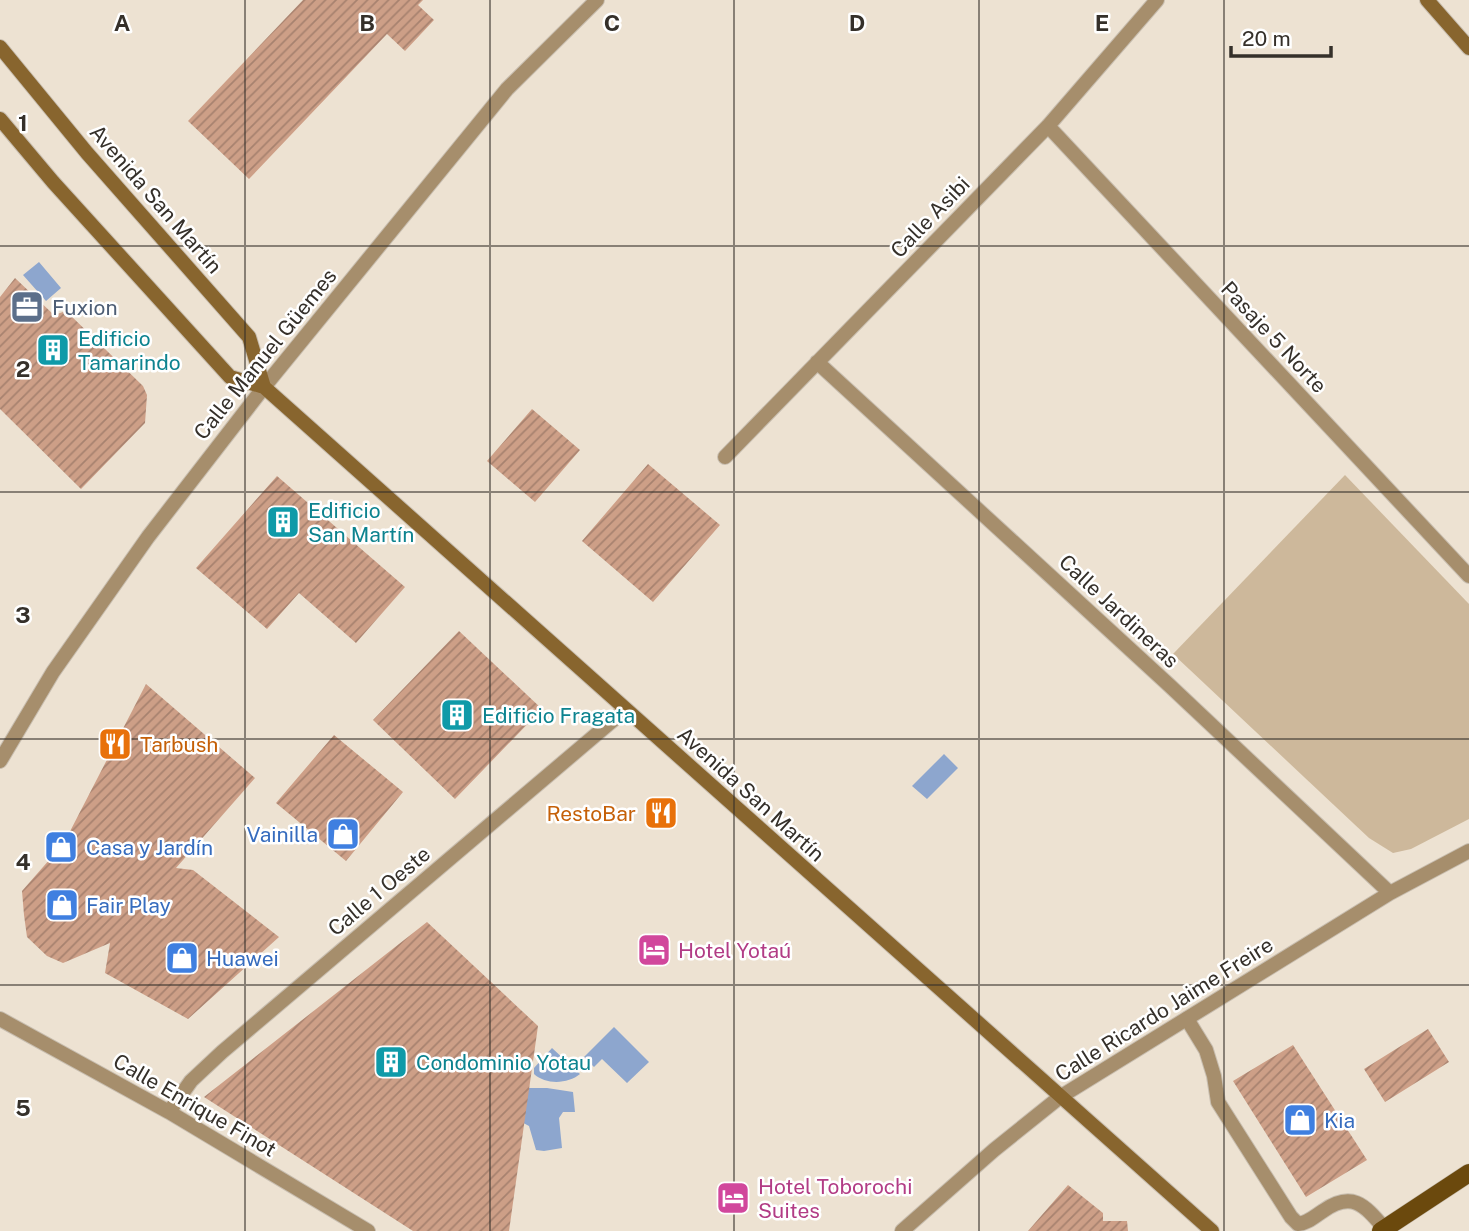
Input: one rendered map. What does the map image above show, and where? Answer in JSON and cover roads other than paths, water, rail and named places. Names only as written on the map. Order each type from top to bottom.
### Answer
[{"type":"main road","points":[[1427,0],[1469,48]]},
{"type":"main road","name":"Avenida San Martín","points":[[0,47],[87,153],[249,337],[264,387]]},
{"type":"main road","name":"Avenida San Martín","points":[[0,119],[53,182],[230,377],[264,387],[1212,1231]]},
{"type":"main road","points":[[1383,1230],[1469,1173]]},
{"type":"street","name":"Calle Manuel Güemes","points":[[0,761],[53,672],[148,537],[264,387],[507,89],[597,0]]},
{"type":"street","name":"Calle Asibi","points":[[725,457],[1048,126],[1157,0]]},
{"type":"street","name":"Pasaje 5 Norte","points":[[1048,126],[1469,576]]},
{"type":"street","name":"Calle Jardineras","points":[[817,362],[1169,685],[1390,893]]},
{"type":"street","name":"Calle 1 Oeste","points":[[169,1112],[191,1081],[222,1052],[625,710]]},
{"type":"street","name":"Calle Ricardo Jaime Freire","points":[[902,1231],[994,1150],[1060,1097],[1390,893],[1469,851]]},
{"type":"street","name":"Calle Enrique Finot","points":[[0,1019],[169,1112],[368,1231]]},
{"type":"street","points":[[1186,1019],[1206,1049],[1214,1076],[1217,1102],[1291,1217],[1298,1224],[1305,1223],[1328,1208],[1347,1200],[1364,1205],[1383,1230]]},
{"type":"water","points":[[39,262],[61,288],[46,301],[23,275]]},
{"type":"water","points":[[944,754],[958,768],[927,799],[912,786]]},
{"type":"water","points":[[614,1027],[649,1062],[627,1083],[602,1059],[594,1067],[584,1057]]},
{"type":"water","points":[[552,1048],[580,1074],[557,1082],[539,1078],[534,1074],[534,1068]]},
{"type":"water","points":[[523,1088],[573,1092],[575,1112],[563,1112],[559,1118],[562,1148],[536,1150],[529,1126],[516,1119]]},
{"type":"place","name":"Fuxion","points":[[27,307]]},
{"type":"place","name":"Edificio Tamarindo","points":[[53,350]]},
{"type":"place","name":"Edificio San Martín","points":[[283,522]]},
{"type":"place","name":"Edificio Fragata","points":[[457,715]]},
{"type":"place","name":"Tarbush","points":[[115,744]]},
{"type":"place","name":"RestoBar","points":[[661,813]]},
{"type":"place","name":"Vainilla","points":[[343,834]]},
{"type":"place","name":"Casa y Jardín","points":[[61,847]]},
{"type":"place","name":"Fair Play","points":[[62,905]]},
{"type":"place","name":"Hotel Yotaú","points":[[654,950]]},
{"type":"place","name":"Huawei","points":[[182,958]]},
{"type":"place","name":"Condominio Yotau","points":[[391,1062]]},
{"type":"place","name":"Kia","points":[[1300,1120]]},
{"type":"place","name":"Hotel Toborochi Suites","points":[[733,1198]]}]
